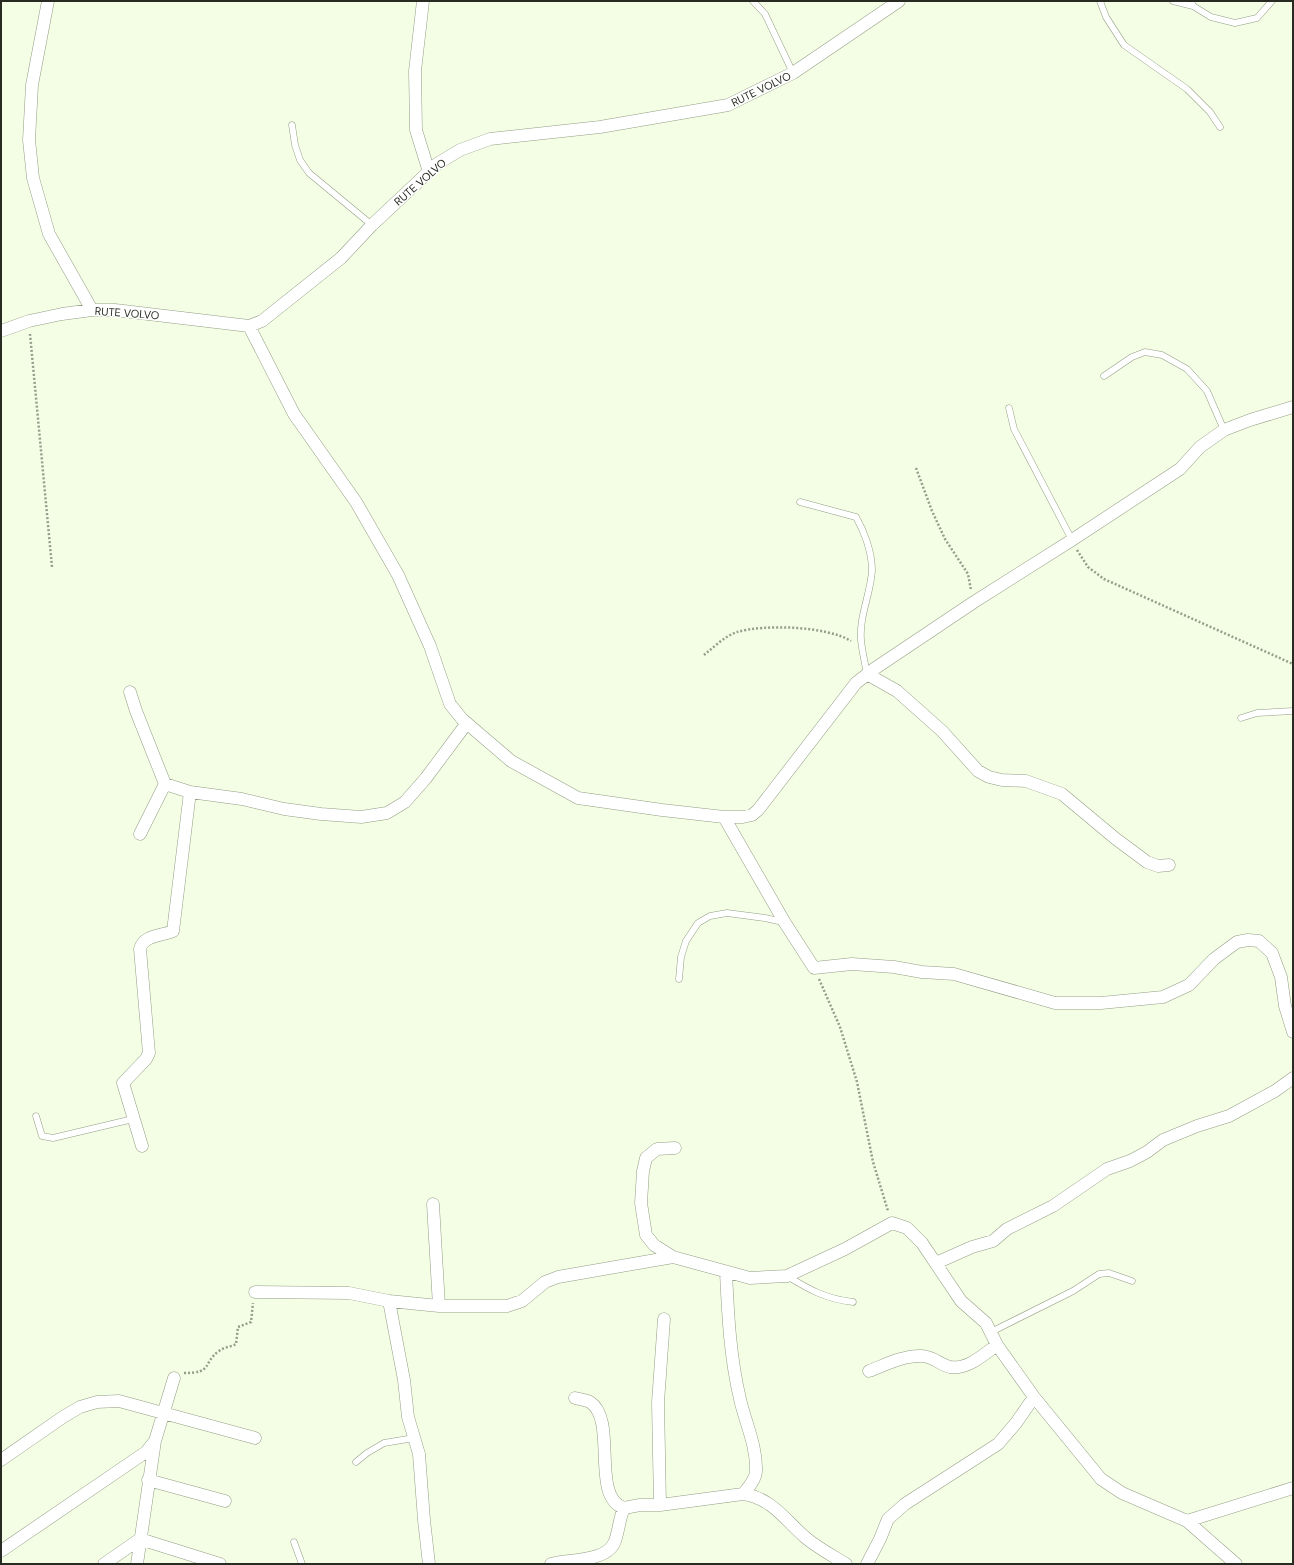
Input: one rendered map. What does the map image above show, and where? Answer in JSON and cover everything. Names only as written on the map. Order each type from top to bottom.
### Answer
[{"type":"street","points":[[423,1],[415,71],[416,130],[429,172]]},
{"type":"street","name":"RUTE VOLVO","points":[[1,331],[29,321],[62,314],[92,310],[115,310],[249,326],[262,321],[341,258],[372,225],[437,164],[460,150],[490,139],[600,127],[728,105],[793,74],[899,1]]},
{"type":"street","points":[[46,2],[37,66],[32,85],[29,140],[33,178],[49,234],[92,310]]},
{"type":"street","points":[[249,326],[294,414],[356,502],[398,575],[430,646],[450,704],[467,723],[511,761],[578,798],[662,810],[724,816],[744,817],[752,815],[758,810],[856,683],[867,674],[974,602],[1180,469],[1200,447],[1224,430],[1250,420],[1293,407]]},
{"type":"street","points":[[867,674],[897,691],[942,731],[978,771],[989,777],[1002,780],[1026,781],[1062,794],[1116,839],[1147,862],[1158,866],[1169,865]]},
{"type":"street","points":[[130,692],[165,784],[140,834]]},
{"type":"street","points":[[165,784],[190,792],[242,799],[284,809],[320,814],[361,817],[387,813],[405,802],[426,778],[467,723]]},
{"type":"street","points":[[142,1146],[123,1083],[146,1059],[149,1053],[140,949],[141,944],[145,939],[173,931],[190,792]]},
{"type":"street","points":[[724,816],[785,923],[814,968],[852,964],[954,974],[1055,1003],[1101,1003],[1163,997],[1189,985],[1214,959],[1237,942],[1248,940],[1259,941],[1272,952],[1281,977],[1285,1006],[1293,1032]]},
{"type":"street","points":[[936,1263],[972,1247],[993,1240],[1007,1229],[1053,1206],[1107,1169],[1130,1161],[1147,1152],[1163,1140],[1197,1126],[1229,1116],[1275,1091],[1293,1078]]},
{"type":"street","points":[[675,1148],[657,1149],[646,1158],[643,1171],[642,1203],[646,1235],[654,1245],[673,1257],[750,1278],[787,1276],[846,1249],[892,1223],[907,1228],[922,1243],[961,1301],[986,1323],[997,1344],[1034,1397],[1101,1479],[1122,1493],[1186,1521],[1236,1564]]},
{"type":"street","points":[[432,1204],[439,1306]]},
{"type":"street","points":[[255,1292],[349,1294],[389,1301],[439,1306],[507,1306],[522,1301],[545,1282],[558,1277],[673,1257]]},
{"type":"street","points":[[726,1272],[729,1332],[740,1399],[754,1450],[756,1472],[748,1488],[743,1494]]},
{"type":"street","points":[[389,1301],[404,1380],[408,1417],[419,1454],[429,1564]]},
{"type":"street","points":[[660,1505],[658,1402],[664,1319]]},
{"type":"street","points":[[869,1371],[910,1357],[921,1356],[930,1356],[950,1367],[959,1366],[972,1363],[997,1344]]},
{"type":"street","points":[[137,1564],[148,1480],[155,1441],[174,1378]]},
{"type":"street","points":[[867,1564],[880,1539],[888,1519],[905,1504],[998,1444],[1016,1423],[1034,1397]]},
{"type":"street","points":[[575,1398],[590,1402],[599,1412],[604,1434],[607,1487],[612,1501],[618,1506],[624,1508],[640,1505],[660,1505],[743,1494],[751,1495],[774,1506],[807,1539],[846,1564]]},
{"type":"street","points":[[1,1460],[62,1417],[80,1407],[97,1402],[119,1401],[255,1438]]},
{"type":"street","points":[[1,1551],[146,1452],[155,1441]]},
{"type":"street","points":[[148,1480],[225,1501]]},
{"type":"street","points":[[1186,1521],[1293,1488]]},
{"type":"street","points":[[551,1564],[560,1561],[595,1557],[606,1553],[615,1542],[620,1516],[624,1508]]},
{"type":"street","points":[[104,1564],[140,1540]]},
{"type":"street","points":[[140,1540],[220,1564]]},
{"type":"lane","points":[[753,1],[765,14],[793,74]]},
{"type":"lane","points":[[1100,1],[1106,17],[1124,45],[1187,89],[1210,112],[1220,127]]},
{"type":"lane","points":[[1173,1],[1192,4],[1211,17],[1235,23],[1257,18],[1272,1]]},
{"type":"lane","points":[[292,125],[295,145],[300,160],[309,172],[372,225]]},
{"type":"lane","points":[[1104,376],[1132,357],[1145,352],[1162,355],[1187,369],[1207,391],[1224,430]]},
{"type":"lane","points":[[1009,408],[1014,429],[1072,540]]},
{"type":"lane","points":[[800,502],[856,516],[861,525],[869,550],[872,570],[863,613],[861,640],[867,674]]},
{"type":"lane","points":[[1241,718],[1257,713],[1293,711]]},
{"type":"lane","points":[[680,979],[681,957],[686,941],[698,923],[710,916],[727,912],[785,923]]},
{"type":"lane","points":[[36,1116],[42,1136],[53,1138],[133,1119]]},
{"type":"lane","points":[[991,1332],[1073,1291],[1099,1274],[1108,1274],[1132,1281]]},
{"type":"lane","points":[[787,1276],[809,1289],[836,1300],[853,1302]]},
{"type":"lane","points":[[356,1462],[367,1453],[384,1443],[414,1438]]},
{"type":"lane","points":[[294,1542],[302,1564]]},
{"type":"path","points":[[29,321],[52,567]]},
{"type":"path","points":[[916,468],[935,518],[968,574],[974,602]]},
{"type":"path","points":[[1072,540],[1088,567],[1104,578],[1293,664]]},
{"type":"path","points":[[704,655],[722,640],[736,632],[781,627],[816,631],[847,638],[862,648]]},
{"type":"path","points":[[814,968],[840,1027],[857,1082],[873,1162],[892,1223]]},
{"type":"path","points":[[174,1378],[181,1373],[197,1373],[204,1370],[218,1352],[236,1344],[238,1328],[251,1322],[255,1292]]}]
